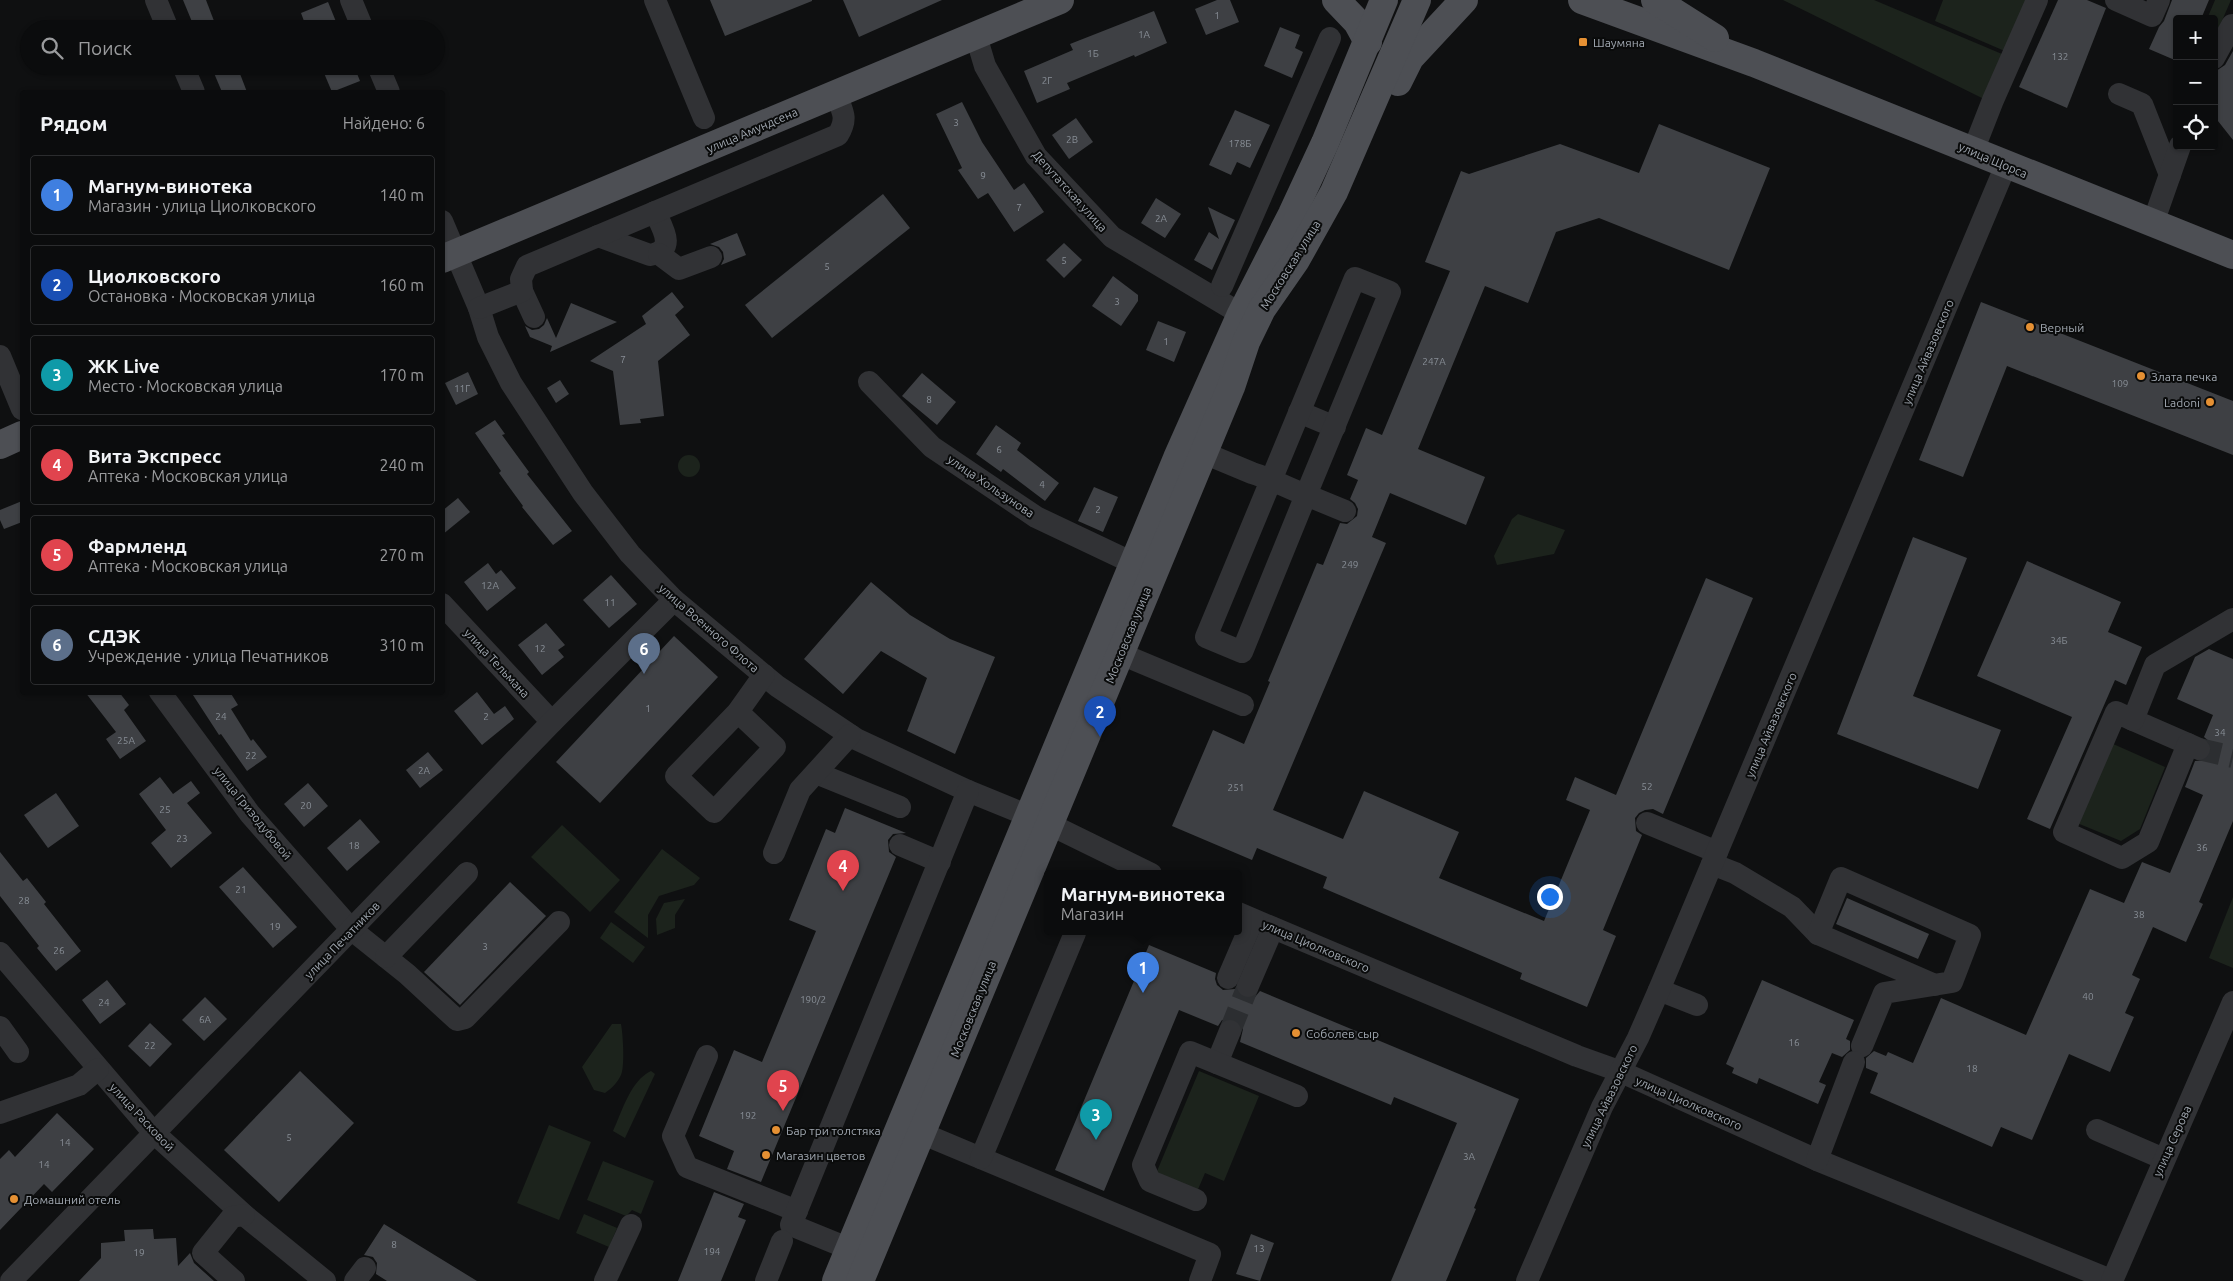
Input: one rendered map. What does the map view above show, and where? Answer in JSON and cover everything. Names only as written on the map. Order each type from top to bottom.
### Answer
[{"type":"main road","name":"улица Амундсена","points":[[449,257],[1060,0]]},
{"type":"main road","points":[[1336,0],[1357,22],[1368,42]]},
{"type":"main road","name":"Московская улица","points":[[860,1281],[922,1133],[1133,564],[1177,458],[1241,314],[1292,214],[1368,42],[1384,0]]},
{"type":"main road","name":"Московская улица","points":[[836,1281],[1039,820],[1121,654],[1231,387],[1246,342],[1262,309],[1296,260],[1334,192],[1417,0]]},
{"type":"main road","points":[[1334,192],[1359,169],[1410,58],[1464,0]]},
{"type":"main road","name":"улица Щорса","points":[[1582,0],[1754,63],[2233,256]]},
{"type":"main road","name":"улица Щорса","points":[[1655,0],[1754,63]]},
{"type":"main road","points":[[0,445],[20,436]]},
{"type":"street","points":[[156,0],[164,20]]},
{"type":"street","points":[[351,0],[359,20]]},
{"type":"street","points":[[655,0],[704,118]]},
{"type":"street","points":[[1973,151],[1992,100],[2037,0]]},
{"type":"street","points":[[2116,0],[2152,16],[2159,0]]},
{"type":"street","points":[[2218,51],[2233,25]]},
{"type":"street","name":"Депутатская улица","points":[[976,36],[985,66],[1036,156],[1112,237],[1241,314]]},
{"type":"street","points":[[1222,286],[1330,38]]},
{"type":"street","points":[[187,75],[193,90]]},
{"type":"street","points":[[382,75],[388,90]]},
{"type":"street","points":[[2119,94],[2142,104],[2170,175]]},
{"type":"street","points":[[534,317],[522,291],[521,279],[527,266],[838,135],[845,118],[836,95]]},
{"type":"street","points":[[2153,223],[2179,150]]},
{"type":"street","name":"улица Айвазовского","points":[[1526,1281],[1619,1071],[1638,1038],[2006,165]]},
{"type":"street","points":[[598,236],[650,255],[659,254],[665,248],[667,241],[656,212]]},
{"type":"street","name":"улица Военного Флота","points":[[445,236],[449,257],[479,308],[488,336],[511,384],[583,493],[630,554],[674,600],[764,675],[850,734],[968,791],[1039,820]]},
{"type":"street","points":[[659,254],[679,269],[710,257]]},
{"type":"street","points":[[1354,278],[1390,292],[1335,427],[1242,652],[1206,637],[1354,278]]},
{"type":"street","points":[[479,308],[522,291]]},
{"type":"street","points":[[0,356],[20,404]]},
{"type":"street","name":"улица Хользунова","points":[[869,382],[932,447],[1036,516],[1133,564]]},
{"type":"street","points":[[1299,412],[1335,427]]},
{"type":"street","points":[[1204,453],[1345,511]]},
{"type":"street","name":"улица Печатников","points":[[11,1281],[153,1132],[352,930],[552,722],[674,600]]},
{"type":"street","name":"улица Тельмана","points":[[445,607],[552,722]]},
{"type":"street","points":[[2133,720],[2155,666],[2233,619]]},
{"type":"street","points":[[1121,654],[1242,704]]},
{"type":"street","points":[[738,712],[764,675]]},
{"type":"street","name":"улица Гризодубовой","points":[[162,695],[250,814],[352,930],[386,957],[457,1020],[466,1018],[559,922]]},
{"type":"street","points":[[2116,712],[2133,720],[2194,747],[2148,842],[2122,858],[2064,832],[2116,712]]},
{"type":"street","points":[[774,853],[800,790],[850,734]]},
{"type":"street","points":[[816,772],[900,807]]},
{"type":"street","points":[[850,1249],[791,1225],[968,791]]},
{"type":"street","points":[[1039,820],[1143,870]]},
{"type":"street","points":[[1647,823],[1715,858],[1735,873],[1792,907],[1818,934],[1935,985]]},
{"type":"street","points":[[900,845],[940,862]]},
{"type":"street","points":[[386,957],[468,873]]},
{"type":"street","points":[[1817,1160],[1884,993],[1952,982],[1970,935],[1841,878],[1818,934]]},
{"type":"street","points":[[1247,923],[1232,979],[1247,923]]},
{"type":"street","name":"улица Циолковского","points":[[1247,923],[1577,1056],[1619,1071],[1817,1160],[2112,1281]]},
{"type":"street","points":[[981,1158],[1074,935]]},
{"type":"street","name":"улица Расковой","points":[[0,953],[153,1132],[244,1215],[325,1281]]},
{"type":"street","points":[[1658,990],[1697,1005]]},
{"type":"street","name":"улица Серова","points":[[2112,1281],[2233,1002]]},
{"type":"street","points":[[0,1028],[18,1052]]},
{"type":"street","points":[[1216,1063],[1230,1031]]},
{"type":"street","points":[[1196,1200],[1150,1180],[1143,1165],[1190,1052],[1298,1096]]},
{"type":"street","points":[[707,1056],[673,1136],[688,1167],[751,1197],[796,1211]]},
{"type":"street","points":[[0,1113],[79,1085],[98,1069]]},
{"type":"street","points":[[2097,1130],[2164,1159]]},
{"type":"street","points":[[922,1133],[1210,1254],[1200,1281]]},
{"type":"street","points":[[234,1281],[203,1253],[232,1218],[244,1215]]},
{"type":"street","points":[[605,1281],[631,1225]]},
{"type":"street","points":[[766,1281],[782,1241]]},
{"type":"shaded area","points":[[1783,0],[1874,0],[2002,54],[1984,99]]},
{"type":"shaded area","points":[[1943,0],[2031,0],[2007,52],[1935,21]]},
{"type":"shaded area","points":[[2215,0],[2231,0],[2218,30],[2218,15],[2209,15]]},
{"type":"shaded area","points":[[689,455],[699,462],[700,466],[693,476],[689,477],[679,470],[678,466],[685,456]]},
{"type":"shaded area","points":[[1518,514],[1565,530],[1554,554],[1497,565],[1494,556],[1512,519]]},
{"type":"shaded area","points":[[2111,743],[2165,767],[2140,829],[2121,841],[2077,823]]},
{"type":"shaded area","points":[[562,825],[620,880],[590,912],[531,857]]},
{"type":"shaded area","points":[[662,849],[700,878],[694,885],[659,896],[648,915],[648,938],[614,912]]},
{"type":"shaded area","points":[[2233,897],[2233,968],[2209,958]]},
{"type":"shaded area","points":[[685,899],[675,915],[675,928],[657,935],[656,919],[664,903]]},
{"type":"shaded area","points":[[611,922],[645,947],[633,963],[600,938]]},
{"type":"shaded area","points":[[612,1024],[621,1024],[623,1065],[618,1080],[605,1093],[594,1090],[582,1067]]},
{"type":"shaded area","points":[[651,1071],[655,1074],[625,1138],[613,1131],[632,1089],[637,1082]]},
{"type":"shaded area","points":[[1199,1071],[1259,1096],[1224,1181],[1205,1173],[1196,1194],[1155,1176]]},
{"type":"shaded area","points":[[549,1125],[591,1142],[559,1220],[517,1203]]},
{"type":"shaded area","points":[[603,1161],[654,1181],[641,1214],[632,1210],[626,1216],[587,1200]]},
{"type":"shaded area","points":[[584,1214],[617,1228],[609,1247],[576,1233]]},
{"type":"building","points":[[183,0],[206,0],[214,20],[191,20]]},
{"type":"building","points":[[710,0],[812,0],[812,1],[725,36]]},
{"type":"building","points":[[843,0],[942,0],[859,37]]},
{"type":"building","points":[[1217,0],[1230,0],[1239,22],[1206,35],[1195,9]]},
{"type":"building","points":[[2058,0],[2087,0],[2106,8],[2067,108],[2019,87]]},
{"type":"building","points":[[2172,0],[2209,0],[2203,15],[2173,15],[2173,59],[2149,49],[2159,27],[2164,21]]},
{"type":"building","points":[[328,2],[335,20],[304,20],[301,13]]},
{"type":"building","points":[[1154,11],[1167,43],[1067,83],[1070,89],[1037,103],[1024,71],[1073,50],[1070,44]]},
{"type":"building","points":[[1280,27],[1300,35],[1295,48],[1303,52],[1292,78],[1264,66]]},
{"type":"building","points":[[2233,51],[2233,140],[2218,121],[2218,70],[2225,65]]},
{"type":"building","points":[[215,75],[240,75],[246,90],[221,90]]},
{"type":"building","points":[[325,75],[358,75],[360,81],[337,90],[331,90]]},
{"type":"building","points":[[962,102],[982,142],[1014,190],[1024,183],[1044,212],[1014,232],[988,193],[978,199],[958,170],[962,168],[936,114]]},
{"type":"building","points":[[1235,110],[1270,125],[1250,168],[1237,162],[1231,175],[1209,165]]},
{"type":"building","points":[[1076,118],[1093,142],[1069,159],[1052,135]]},
{"type":"building","points":[[1659,124],[1770,168],[1729,270],[1599,218],[1556,232],[1528,303],[1485,286],[1418,449],[1485,477],[1466,525],[1390,493],[1372,537],[1386,543],[1273,810],[1343,839],[1364,791],[1459,832],[1439,878],[1544,921],[1590,810],[1566,800],[1575,777],[1616,795],[1706,578],[1753,598],[1663,814],[1653,809],[1645,810],[1635,818],[1636,831],[1642,835],[1603,930],[1616,936],[1587,1007],[1520,979],[1522,973],[1323,888],[1327,877],[1257,848],[1252,860],[1172,826],[1213,730],[1244,744],[1317,563],[1323,565],[1340,523],[1347,524],[1357,516],[1358,509],[1350,499],[1358,480],[1347,475],[1366,428],[1382,435],[1450,271],[1425,262],[1461,171],[1469,174],[1560,144],[1639,173]]},
{"type":"building","points":[[883,194],[910,228],[772,338],[745,305]]},
{"type":"building","points":[[1156,198],[1181,214],[1165,238],[1141,223]]},
{"type":"building","points":[[1208,207],[1235,220],[1212,270],[1194,260],[1209,232],[1219,239]]},
{"type":"building","points":[[737,233],[746,255],[721,265],[724,259],[723,252],[719,247],[710,244]]},
{"type":"building","points":[[1064,243],[1082,260],[1064,278],[1046,260]]},
{"type":"building","points":[[1113,276],[1138,295],[1138,301],[1121,326],[1092,306]]},
{"type":"building","points":[[672,292],[684,307],[675,315],[690,335],[658,361],[664,416],[640,419],[641,423],[620,425],[613,371],[590,361],[646,324],[642,316]]},
{"type":"building","points":[[1981,302],[2233,401],[2233,455],[2007,366],[1963,477],[1919,460]]},
{"type":"building","points":[[571,303],[617,322],[550,352],[552,346],[530,337],[525,326],[532,330],[539,329],[544,325],[547,318],[556,338]]},
{"type":"building","points":[[1158,321],[1186,332],[1174,362],[1146,350]]},
{"type":"building","points":[[468,372],[478,394],[456,405],[445,383]]},
{"type":"building","points":[[922,373],[956,402],[937,425],[902,396]]},
{"type":"building","points":[[560,380],[569,394],[556,403],[547,388]]},
{"type":"building","points":[[495,420],[505,434],[502,435],[529,472],[527,474],[572,531],[553,545],[522,507],[499,473],[501,471],[475,433]]},
{"type":"building","points":[[996,425],[1021,443],[1017,450],[1059,483],[1045,501],[1003,469],[1001,472],[976,454]]},
{"type":"building","points":[[1094,487],[1118,497],[1103,532],[1078,521]]},
{"type":"building","points":[[458,498],[470,512],[445,533],[445,509]]},
{"type":"building","points":[[20,502],[20,523],[4,529],[0,520],[0,510]]},
{"type":"building","points":[[1913,537],[1967,558],[1913,696],[2001,730],[1978,789],[1837,734]]},
{"type":"building","points":[[2027,561],[2121,602],[2108,632],[2142,647],[2126,685],[2115,680],[2050,829],[2027,819],[2072,717],[1977,676]]},
{"type":"building","points":[[488,563],[496,574],[501,570],[516,588],[487,611],[464,582]]},
{"type":"building","points":[[611,575],[637,604],[609,628],[583,600]]},
{"type":"building","points":[[871,582],[910,615],[950,639],[995,657],[955,754],[907,731],[927,678],[881,651],[843,694],[804,659]]},
{"type":"building","points":[[546,623],[565,645],[558,650],[564,657],[542,675],[518,645]]},
{"type":"building","points":[[674,636],[718,677],[600,803],[556,762]]},
{"type":"building","points":[[2209,649],[2233,659],[2233,821],[2199,902],[2203,904],[2186,942],[2153,927],[2132,975],[2140,979],[2125,1013],[2134,1017],[2110,1072],[2069,1054],[2032,1140],[2001,1127],[1992,1147],[1870,1093],[1878,1073],[1866,1068],[1866,1058],[1874,1051],[1886,1056],[1888,1052],[1913,1063],[1941,998],[2026,1035],[2090,889],[2124,903],[2142,862],[2170,873],[2203,795],[2185,787],[2195,761],[2206,760],[2211,754],[2210,742],[2204,737],[2213,715],[2177,699],[2195,657]]},
{"type":"building","points":[[477,692],[494,714],[505,706],[514,719],[482,745],[454,711]]},
{"type":"building","points":[[87,695],[121,695],[129,705],[124,710],[146,741],[120,759],[106,739],[116,732]]},
{"type":"building","points":[[193,695],[232,695],[238,705],[231,709],[251,741],[253,739],[267,757],[247,771],[221,734],[219,735]]},
{"type":"building","points":[[428,752],[443,770],[420,788],[406,770]]},
{"type":"building","points":[[160,777],[173,794],[191,781],[200,793],[187,803],[212,833],[171,868],[151,843],[166,830],[139,794]]},
{"type":"building","points":[[308,783],[328,806],[304,827],[284,804]]},
{"type":"building","points":[[56,793],[79,826],[48,848],[24,815]]},
{"type":"building","points":[[845,808],[906,833],[893,834],[888,840],[889,852],[896,857],[761,1182],[727,1169],[734,1151],[699,1136],[734,1050],[762,1062],[816,931],[789,920],[826,829],[835,833]]},
{"type":"building","points":[[360,819],[380,842],[347,871],[327,848]]},
{"type":"building","points":[[0,852],[23,881],[27,878],[46,902],[44,904],[81,951],[56,971],[0,896]]},
{"type":"building","points":[[243,867],[297,927],[273,948],[219,887]]},
{"type":"building","points":[[510,882],[546,916],[460,1005],[424,972]]},
{"type":"building","points":[[1847,898],[1929,934],[1918,959],[1836,924]]},
{"type":"building","points":[[1149,945],[1216,973],[1217,985],[1223,990],[1235,989],[1242,998],[1249,999],[1255,997],[1260,991],[1519,1099],[1446,1281],[1391,1281],[1457,1123],[1394,1097],[1391,1105],[1240,1042],[1243,1029],[1240,1023],[1234,1019],[1222,1020],[1218,1026],[1179,1010],[1104,1191],[1055,1170]]},
{"type":"building","points":[[107,980],[126,1004],[100,1024],[82,1000]]},
{"type":"building","points":[[1762,980],[1854,1020],[1846,1039],[1850,1041],[1850,1050],[1842,1057],[1832,1053],[1819,1082],[1826,1085],[1818,1104],[1759,1078],[1757,1084],[1732,1073],[1734,1068],[1726,1064]]},
{"type":"building","points":[[205,997],[227,1019],[204,1041],[182,1020]]},
{"type":"building","points":[[150,1023],[172,1044],[150,1067],[128,1046]]},
{"type":"building","points":[[300,1071],[354,1123],[279,1202],[224,1150]]},
{"type":"building","points":[[57,1113],[94,1149],[52,1192],[44,1184],[0,1230],[0,1159],[9,1150],[15,1157]]},
{"type":"building","points":[[714,1192],[744,1204],[738,1217],[746,1220],[721,1281],[678,1281]]},
{"type":"building","points":[[384,1224],[477,1281],[387,1281],[376,1274],[377,1263],[373,1257],[364,1255]]},
{"type":"building","points":[[153,1229],[154,1239],[176,1238],[178,1266],[190,1253],[194,1263],[214,1281],[79,1281],[101,1258],[101,1243],[125,1241],[124,1230]]},
{"type":"building","points":[[1251,1234],[1274,1243],[1260,1281],[1236,1274]]},
{"type":"tunnel","points":[[2199,749],[2233,757]]},
{"type":"tunnel","points":[[1230,1031],[1248,986]]},
{"type":"place","name":"Шаумяна","points":[[1583,42]]},
{"type":"place","name":"Верный","points":[[2030,327]]},
{"type":"place","name":"Злата печка","points":[[2141,376]]},
{"type":"place","name":"Ladoni","points":[[2210,402]]},
{"type":"place","name":"СДЭК","points":[[644,674]]},
{"type":"place","name":"Циолковского","points":[[1100,737]]},
{"type":"place","name":"Вита Экспресс","points":[[843,891]]},
{"type":"place","name":"Магнум-винотека","points":[[1143,993]]},
{"type":"place","name":"Соболев сыр","points":[[1296,1033]]},
{"type":"place","name":"Фармленд","points":[[783,1111]]},
{"type":"place","name":"Бар три толстяка","points":[[776,1130]]},
{"type":"place","name":"ЖК Live","points":[[1096,1140]]},
{"type":"place","name":"Магазин цветов","points":[[766,1155]]},
{"type":"place","name":"Домашний отель","points":[[14,1199]]}]
